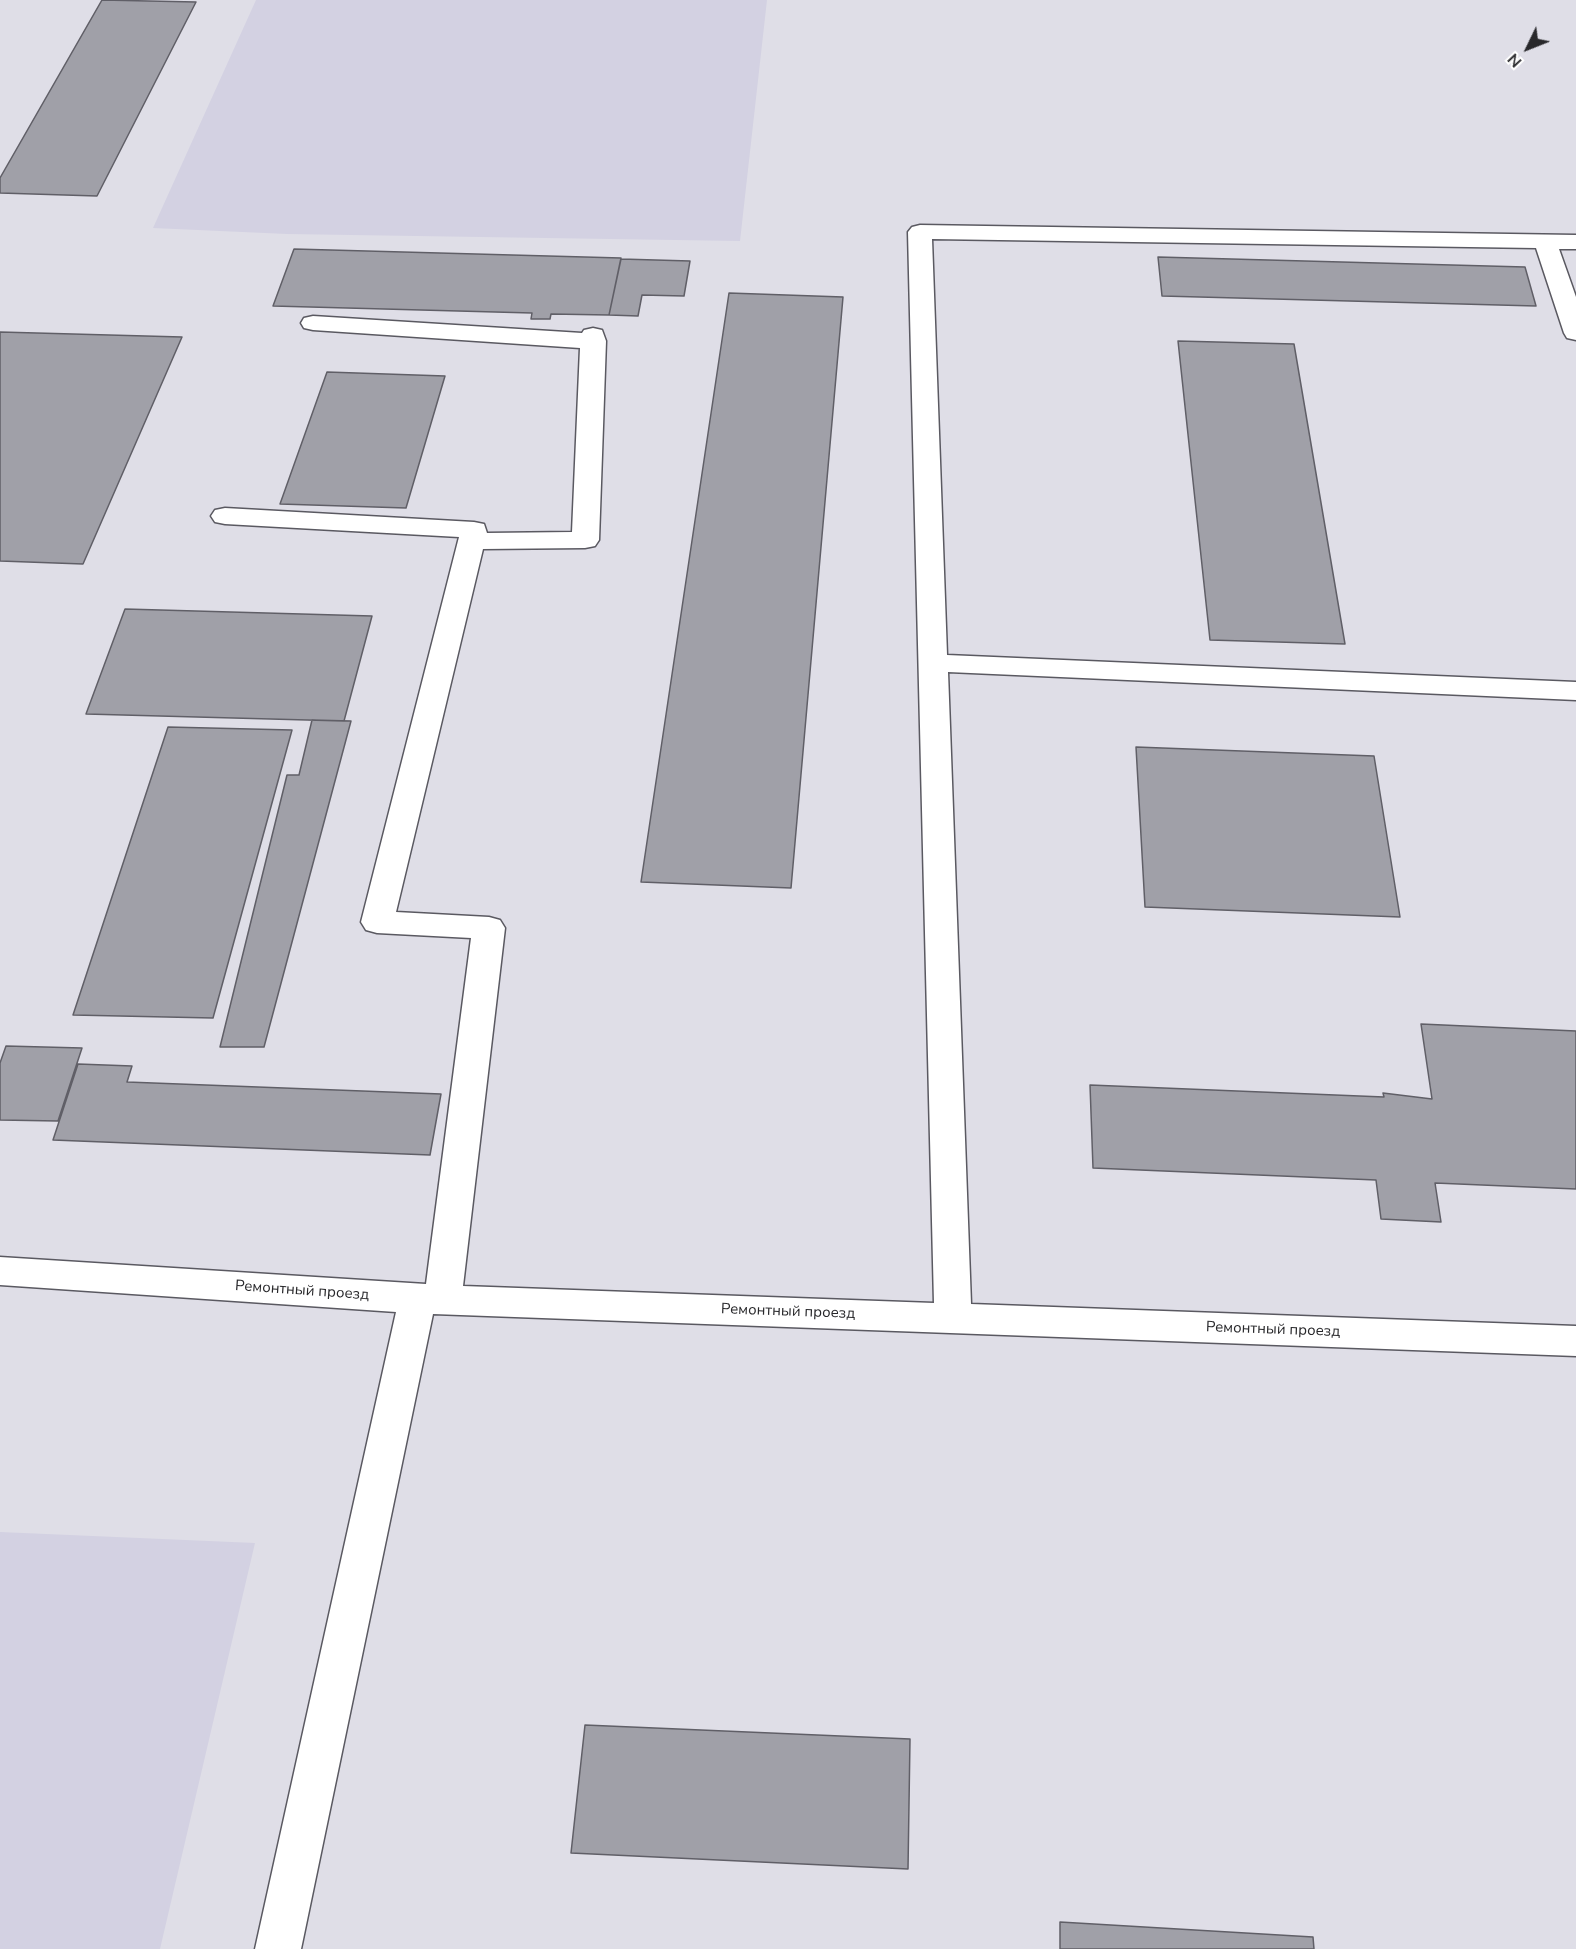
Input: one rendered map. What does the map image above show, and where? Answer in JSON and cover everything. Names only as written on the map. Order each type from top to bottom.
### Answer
[{"type":"street","points":[[952,1318],[920,232],[1576,242]]},
{"type":"street","points":[[1545,241],[1576,333]]},
{"type":"street","points":[[313,323],[593,338],[585,540],[472,541]]},
{"type":"street","points":[[225,516],[474,530],[377,922],[489,928],[430,1299],[278,1949]]},
{"type":"street","points":[[933,663],[1576,691]]},
{"type":"street","name":"Ремонтный проезд","points":[[0,1271],[430,1299],[1576,1341]]},
{"type":"shaded area","points":[[256,0],[767,0],[740,241],[287,234],[153,228]]},
{"type":"shaded area","points":[[0,1532],[255,1543],[160,1949],[0,1949]]},
{"type":"building","points":[[102,0],[196,2],[97,196],[0,193],[0,178]]},
{"type":"building","points":[[294,249],[621,258],[609,315],[551,314],[550,319],[531,319],[532,313],[273,306]]},
{"type":"building","points":[[1158,257],[1525,267],[1536,306],[1162,296]]},
{"type":"building","points":[[621,259],[690,261],[684,296],[642,295],[638,316],[609,315]]},
{"type":"building","points":[[729,293],[843,297],[791,888],[641,882]]},
{"type":"building","points":[[0,332],[182,337],[83,564],[0,561]]},
{"type":"building","points":[[1178,341],[1294,344],[1345,644],[1210,640]]},
{"type":"building","points":[[327,372],[445,376],[406,508],[280,504]]},
{"type":"building","points":[[125,609],[372,616],[344,721],[86,714]]},
{"type":"building","points":[[312,720],[351,721],[264,1047],[220,1047],[287,775],[299,775]]},
{"type":"building","points":[[168,727],[292,730],[213,1018],[73,1015]]},
{"type":"building","points":[[1136,747],[1374,756],[1400,917],[1145,907]]},
{"type":"building","points":[[1421,1024],[1576,1031],[1576,1189],[1435,1183],[1441,1222],[1381,1219],[1376,1180],[1093,1168],[1090,1085],[1384,1097],[1383,1093],[1432,1099]]},
{"type":"building","points":[[6,1046],[82,1048],[58,1121],[0,1120],[0,1063]]},
{"type":"building","points":[[78,1064],[132,1066],[127,1082],[441,1094],[430,1155],[53,1140]]},
{"type":"building","points":[[585,1725],[910,1739],[908,1869],[571,1853]]},
{"type":"building","points":[[1060,1922],[1313,1937],[1314,1949],[1060,1949]]}]
